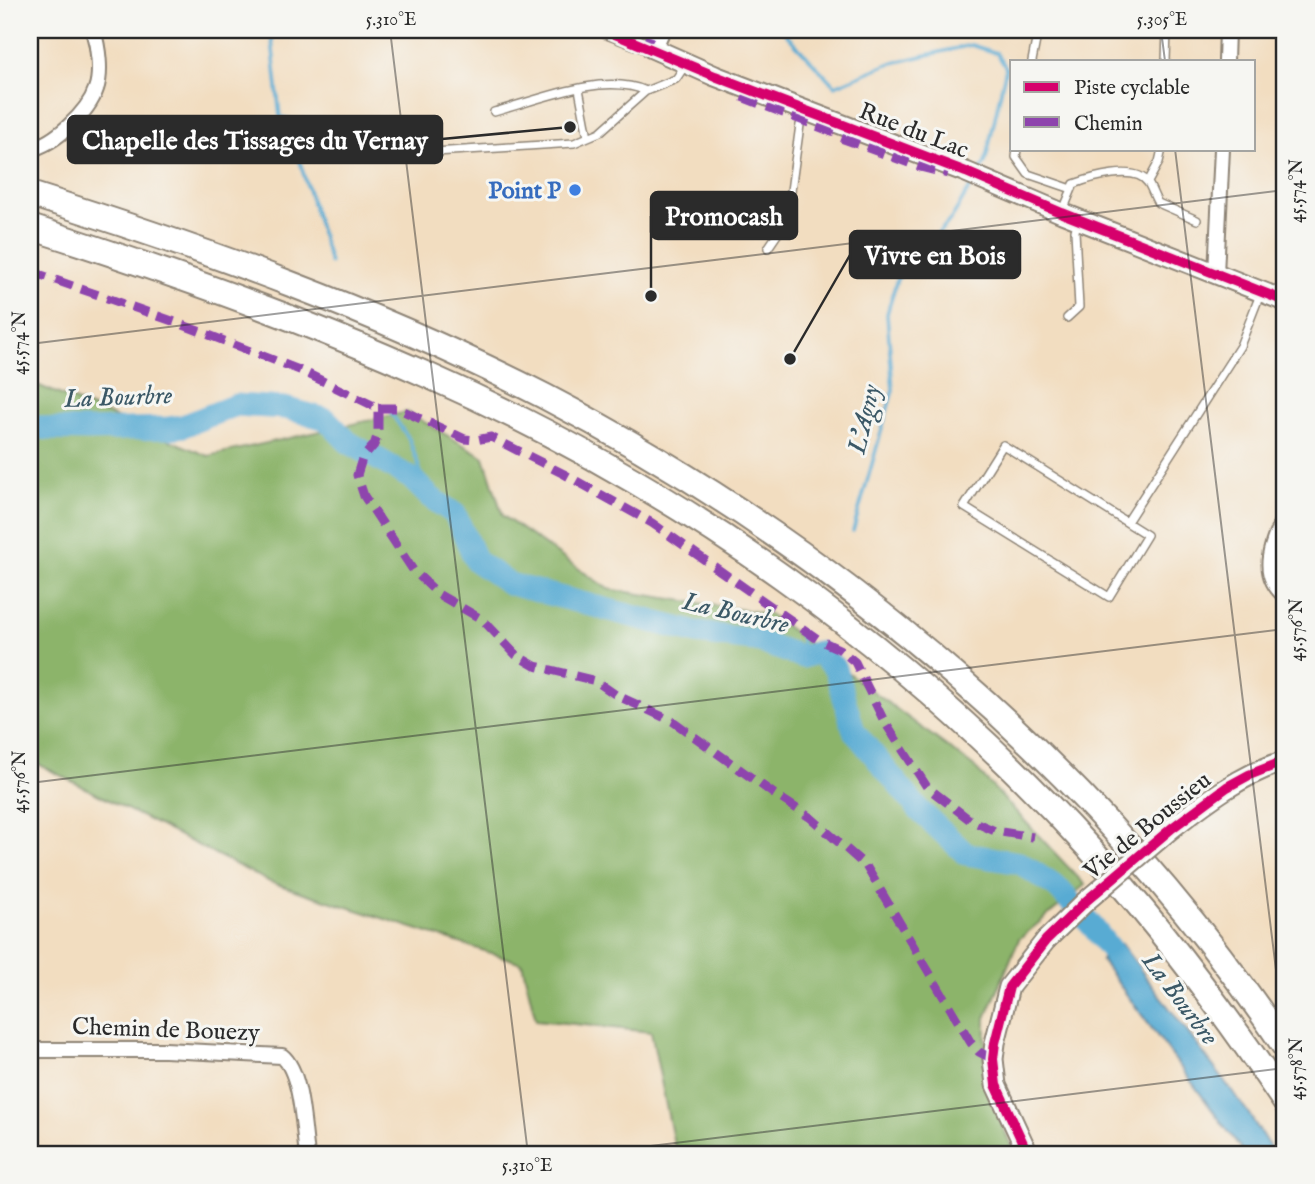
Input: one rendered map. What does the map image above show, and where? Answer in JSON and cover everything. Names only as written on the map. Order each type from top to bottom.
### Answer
[{"type":"highway","points":[[30,194],[172,240],[444,348],[542,396],[639,449],[759,523],[920,644],[1041,754],[1104,819],[1187,915],[1236,977],[1285,1047]]},
{"type":"highway","points":[[30,227],[219,290],[332,334],[431,377],[530,425],[636,482],[793,584],[952,712],[1026,781],[1089,848],[1201,981],[1285,1102]]},
{"type":"street","points":[[30,149],[73,124],[97,88],[99,49],[93,30]]},
{"type":"street","name":"Rue du Lac","points":[[605,30],[656,39],[686,62],[715,76],[966,172],[1070,217],[1285,301]]},
{"type":"street","points":[[1226,60],[1227,30]]},
{"type":"street","points":[[1216,274],[1222,150]]},
{"type":"street","points":[[1285,514],[1269,555],[1274,586],[1285,596]]},
{"type":"street","name":"Vie de Boussieu","points":[[1028,1154],[996,1084],[993,1059],[1009,987],[1046,940],[1086,901],[1172,828],[1227,787],[1285,761]]},
{"type":"street","name":"Chemin de Bouezy","points":[[30,1050],[165,1050],[282,1056],[289,1062],[295,1079],[307,1154]]},
{"type":"lane","points":[[1032,60],[1038,30]]},
{"type":"lane","points":[[1166,60],[1167,30]]},
{"type":"lane","points":[[373,156],[574,142],[600,132],[646,92],[676,79],[686,62]]},
{"type":"lane","points":[[494,112],[595,85],[634,86],[646,92]]},
{"type":"lane","points":[[579,89],[588,137]]},
{"type":"lane","points":[[768,248],[787,220],[800,125],[807,111]]},
{"type":"lane","points":[[1017,150],[1016,157],[1028,174],[1072,188]]},
{"type":"lane","points":[[1148,182],[1163,150]]},
{"type":"lane","points":[[1067,318],[1079,307],[1075,231],[1070,217],[1074,184],[1098,176],[1124,173],[1142,177],[1148,182],[1157,203],[1197,220]]},
{"type":"lane","points":[[1127,522],[1240,346],[1261,292]]},
{"type":"lane","points":[[1003,445],[1127,522],[1147,535],[1109,597],[964,507],[1003,445]]},
{"type":"green space","points":[[30,382],[208,456],[407,412],[484,457],[503,516],[608,589],[769,614],[973,766],[1085,885],[1019,939],[986,1018],[985,1087],[1015,1154],[676,1154],[651,1032],[536,1020],[522,963],[270,882],[30,760]]},
{"type":"water","points":[[1121,944],[1247,1111],[1274,1154],[1245,1154],[1101,960]]},
{"type":"waterway","points":[[271,30],[280,117],[297,121],[299,159],[330,263]]},
{"type":"waterway","name":"L'Agny","points":[[782,30],[835,86],[888,64],[971,45],[997,53],[1006,68],[985,163],[980,171]]},
{"type":"waterway","name":"L'Agny","points":[[853,531],[893,390],[887,314],[897,279],[951,219],[974,181]]},
{"type":"waterway","name":"La Bourbre","points":[[30,425],[48,429],[88,430],[169,428],[183,426],[236,405],[285,408],[326,419],[348,442],[411,478],[430,497],[455,514],[476,561],[510,584],[697,633],[754,640],[803,657],[818,652],[835,668],[854,731],[919,810],[966,854],[1020,863],[1058,888],[1130,975]]},
{"type":"waterway","points":[[391,413],[409,439],[430,497]]},
{"type":"waterway","name":"L'Agny","points":[[800,631],[803,657]]},
{"type":"marked path","points":[[644,53],[652,30]]},
{"type":"marked path","points":[[742,97],[835,133],[841,138],[920,167],[948,174]]},
{"type":"marked path","points":[[30,271],[178,323],[302,371],[378,408],[378,434],[374,445],[362,459],[357,475],[364,496],[413,570],[438,594],[483,620],[516,655],[535,666],[596,681],[616,695],[674,722],[811,818],[866,866],[971,1043],[979,1052],[993,1059]]},
{"type":"marked path","points":[[378,408],[397,408],[465,439],[491,437],[652,523],[819,640],[839,649],[855,662],[884,721],[927,787],[970,820],[995,831],[1033,837]]},
{"type":"cycle path","points":[[605,30],[1285,301]]},
{"type":"cycle path","points":[[1028,1154],[996,1085],[993,1059],[1009,987],[1046,940],[1086,901],[1172,828],[1227,787],[1285,761]]},
{"type":"place","name":"Chapelle des Tissages du Vernay","points":[[570,127]]},
{"type":"place","name":"Point P","points":[[575,190]]},
{"type":"place","name":"Promocash","points":[[651,296]]},
{"type":"place","name":"Vivre en Bois","points":[[790,359]]}]
